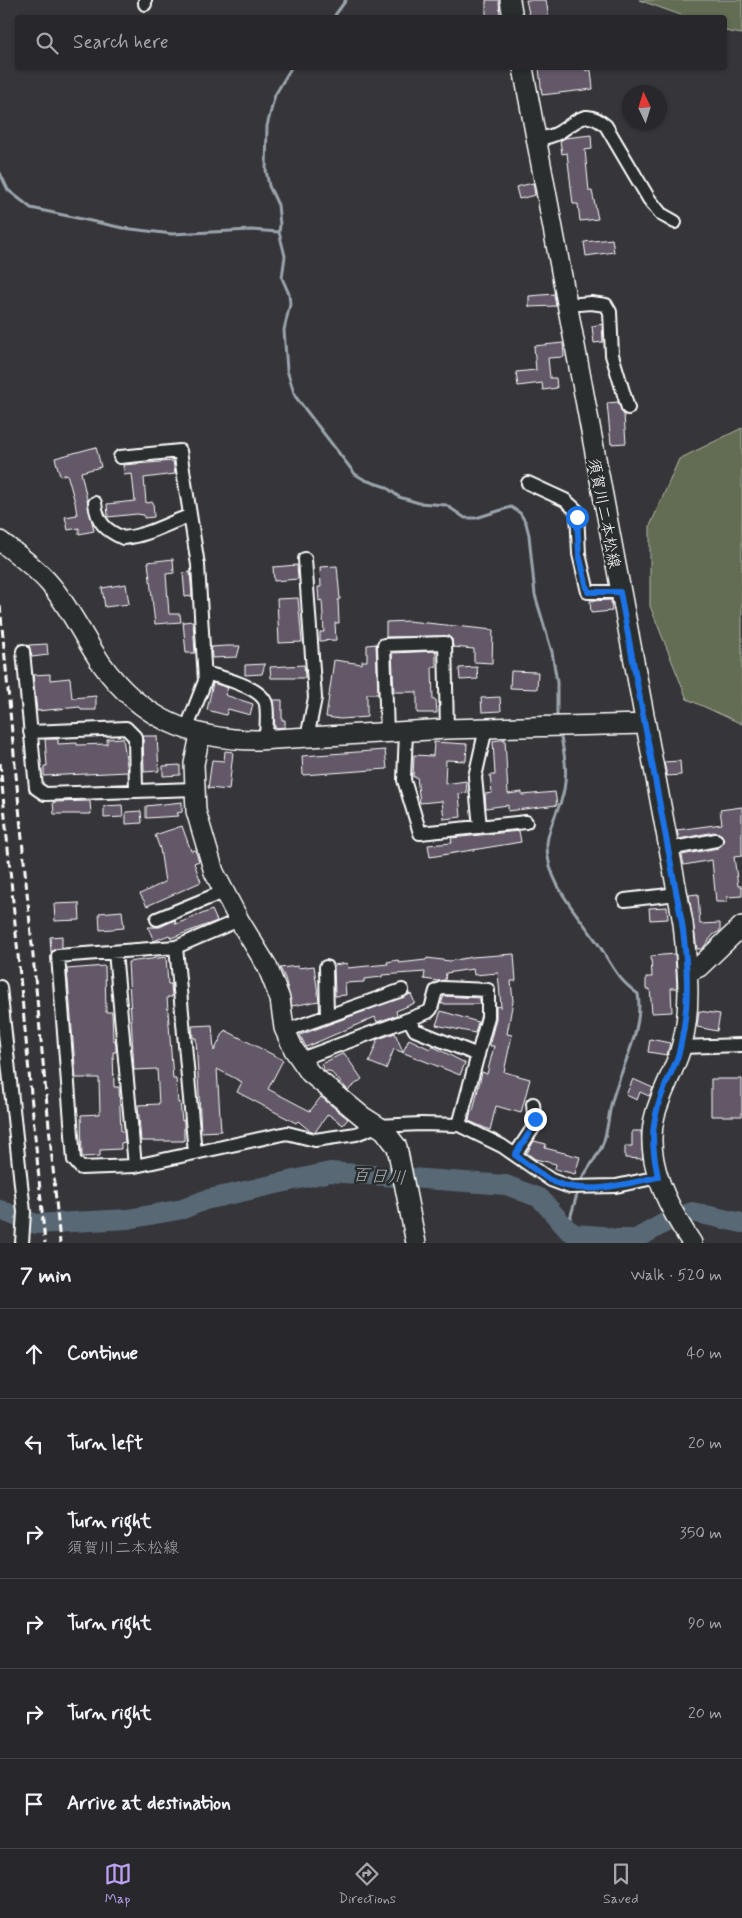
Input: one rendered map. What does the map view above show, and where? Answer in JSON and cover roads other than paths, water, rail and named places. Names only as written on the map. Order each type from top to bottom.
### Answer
[{"type":"street","points":[[510,0],[512,15]]},
{"type":"street","name":"須賀川二本松線","points":[[522,70],[677,894],[688,972],[685,1026],[681,1047],[655,1115],[652,1131],[658,1177],[669,1208],[692,1243]]},
{"type":"street","points":[[536,140],[560,132],[577,119],[588,116],[598,119],[606,126],[649,199],[661,214],[675,222]]},
{"type":"street","points":[[567,305],[591,303],[606,305],[610,312],[612,355],[628,408]]},
{"type":"street","points":[[120,457],[180,451],[198,565],[205,673],[205,681],[193,732],[195,789],[198,824],[214,872],[239,920],[271,974],[280,999],[286,1031],[310,1073],[377,1126],[392,1139],[397,1148],[408,1194],[416,1243]]},
{"type":"street","points":[[528,483],[565,500],[577,511],[579,554],[588,592],[620,592]]},
{"type":"street","points":[[95,503],[97,518],[102,525],[123,538],[153,532],[190,516]]},
{"type":"street","points":[[0,541],[49,583],[101,662],[133,700],[171,724],[193,732],[231,740],[266,740],[447,729],[645,724]]},
{"type":"street","points":[[305,559],[315,698],[307,738]]},
{"type":"street","points":[[387,733],[384,645],[445,643],[447,729]]},
{"type":"street","points":[[23,651],[36,788],[45,794],[195,789]]},
{"type":"street","points":[[205,673],[241,684],[264,700],[266,706],[266,740]]},
{"type":"street","points":[[30,732],[126,728],[135,737],[136,791]]},
{"type":"street","points":[[480,827],[475,777],[486,728]]},
{"type":"street","points":[[406,732],[404,780],[420,834],[526,822]]},
{"type":"street","points":[[668,849],[716,840]]},
{"type":"street","points":[[157,919],[224,892]]},
{"type":"street","points":[[625,900],[677,894]]},
{"type":"street","points":[[239,920],[176,947],[58,956],[74,1160],[81,1168],[135,1166],[287,1133],[315,1140],[356,1134],[377,1126],[421,1124],[459,1125],[502,1146],[550,1180],[570,1187],[616,1186],[658,1177]]},
{"type":"street","points":[[688,972],[699,967],[742,926]]},
{"type":"street","points":[[176,947],[195,1153]]},
{"type":"street","points":[[115,952],[135,1166]]},
{"type":"street","points":[[326,967],[327,1016]]},
{"type":"street","points":[[0,987],[24,1212],[22,1243]]},
{"type":"street","points":[[301,1059],[431,1009],[436,991],[442,988],[488,990],[488,1017],[459,1125]]},
{"type":"street","points":[[286,1031],[402,990]]},
{"type":"street","points":[[408,1019],[415,1030],[478,1055]]},
{"type":"street","points":[[681,1047],[742,1045]]},
{"type":"street","points":[[515,1155],[535,1124],[533,1104]]},
{"type":"waterway","points":[[335,15],[346,0]]},
{"type":"waterway","points":[[290,70],[275,95],[267,126],[266,170],[269,186],[278,205],[279,232],[285,256],[282,278],[289,294],[290,304],[284,330],[287,370],[295,396],[355,474],[365,480],[386,487],[399,497],[419,503],[446,505],[465,518],[476,518],[511,507],[520,513],[526,523],[529,535],[535,595],[552,652],[557,682],[557,720]]},
{"type":"waterway","points":[[0,173],[8,190],[31,208],[123,228],[172,234],[251,230],[279,232]]},
{"type":"waterway","points":[[560,733],[566,775],[561,801],[547,844],[551,870],[563,895],[618,974],[638,994],[639,1008],[635,1035],[612,1101],[604,1141],[580,1183]]},
{"type":"waterway","name":"百日川","points":[[0,1210],[36,1224],[128,1219],[183,1209],[205,1200],[330,1172],[506,1185],[540,1198],[567,1229],[575,1234],[614,1239],[636,1239],[668,1221],[692,1212],[742,1223]]},
{"type":"waterway","points":[[567,1229],[578,1191]]},
{"type":"railway","points":[[0,605],[60,1243]]},
{"type":"railway","points":[[0,763],[45,1243]]}]
